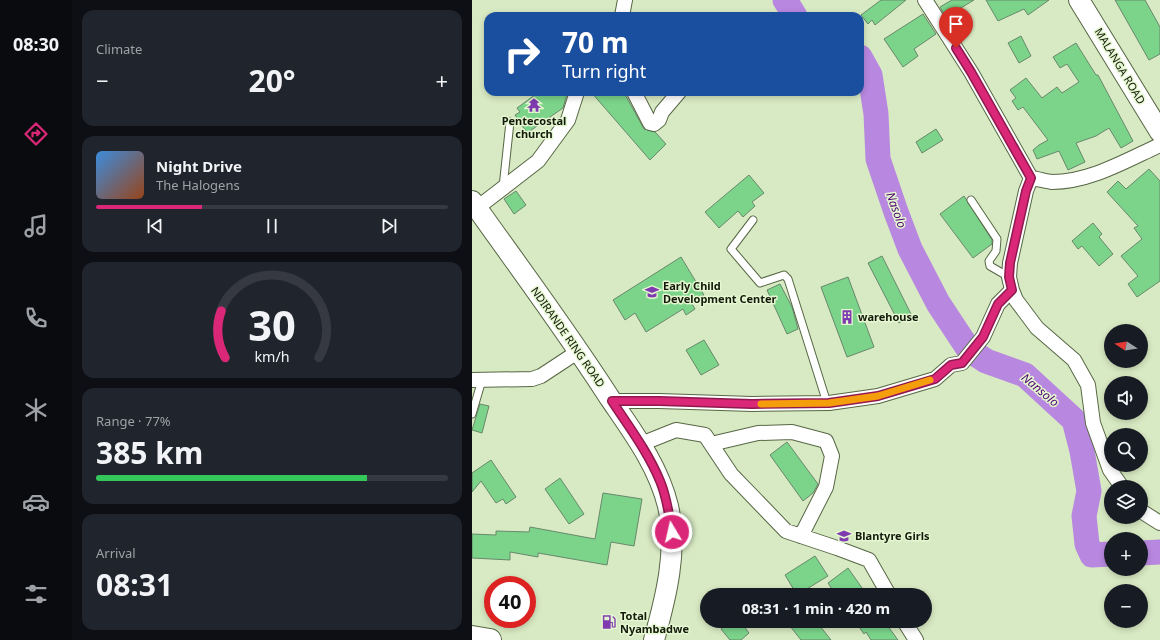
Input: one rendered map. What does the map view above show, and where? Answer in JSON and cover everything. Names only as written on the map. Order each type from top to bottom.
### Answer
[{"type":"highway","points":[[472,637],[490,640]]},
{"type":"street","points":[[623,12],[625,0]]},
{"type":"street","points":[[925,0],[971,72],[1031,178],[1052,182],[1079,178],[1098,173],[1160,145]]},
{"type":"street","name":"MALANGA ROAD","points":[[1079,0],[1160,132]]},
{"type":"street","points":[[475,205],[502,189],[538,161],[568,120],[576,96]]},
{"type":"street","points":[[636,96],[650,123],[654,124],[659,120],[662,112],[676,96]]},
{"type":"street","points":[[1031,178],[1026,191],[1010,263],[1011,284],[1016,300],[1037,328],[1074,360],[1088,385],[1093,423],[1110,470],[1117,480]]},
{"type":"street","name":"NDIRANDE RING ROAD","points":[[475,205],[579,351],[641,444],[660,482],[668,506],[672,532],[670,569],[666,594],[654,640]]},
{"type":"street","points":[[612,401],[752,404],[827,403],[878,396],[935,379],[951,365],[962,363],[983,337],[998,304],[1011,284]]},
{"type":"street","points":[[477,380],[532,379],[541,376],[579,351]]},
{"type":"street","points":[[641,444],[676,430],[705,435],[731,474],[786,531],[869,560],[885,588]]},
{"type":"street","points":[[712,444],[758,433],[792,432],[826,441],[832,456],[826,487],[801,536]]},
{"type":"street","points":[[1148,515],[1160,523]]},
{"type":"street","points":[[908,628],[916,640]]},
{"type":"lane","points":[[502,189],[510,122]]},
{"type":"lane","points":[[970,200],[997,239],[996,251],[989,261],[990,266],[1011,284]]},
{"type":"lane","points":[[753,220],[731,249],[760,283],[784,275],[788,278],[827,403]]},
{"type":"lane","points":[[472,414],[477,380]]},
{"type":"building","points":[[881,0],[906,0],[875,25],[872,20],[868,24],[864,19],[864,13]]},
{"type":"building","points":[[952,0],[974,0],[946,17],[940,7]]},
{"type":"building","points":[[986,0],[1049,0],[1028,15],[1024,9],[998,21]]},
{"type":"building","points":[[1115,0],[1145,0],[1160,27],[1160,54],[1149,60]]},
{"type":"building","points":[[923,14],[936,34],[914,49],[918,56],[903,67],[884,39]]},
{"type":"building","points":[[1021,36],[1031,56],[1019,63],[1008,43]]},
{"type":"building","points":[[1076,43],[1096,75],[1098,75],[1133,141],[1121,148],[1109,128],[1096,136],[1076,143],[1085,162],[1068,170],[1059,151],[1037,159],[1033,150],[1048,140],[1023,107],[1018,110],[1012,101],[1016,98],[1010,90],[1026,78],[1042,98],[1057,87],[1062,93],[1079,82],[1067,64],[1060,68],[1053,57]]},
{"type":"building","points":[[534,96],[566,96],[563,108],[527,133],[515,115],[520,112],[517,108]]},
{"type":"building","points":[[594,96],[626,96],[644,129],[655,132],[666,144],[650,160]]},
{"type":"building","points":[[936,129],[943,140],[922,153],[916,142]]},
{"type":"building","points":[[1149,169],[1160,181],[1160,281],[1137,297],[1128,284],[1138,276],[1121,256],[1142,239],[1134,228],[1138,226],[1107,192],[1118,181],[1126,189]]},
{"type":"building","points":[[749,175],[764,193],[752,202],[755,206],[743,217],[738,211],[719,228],[705,212]]},
{"type":"building","points":[[516,191],[526,205],[514,214],[504,199]]},
{"type":"building","points":[[964,196],[992,240],[992,244],[973,258],[940,214]]},
{"type":"building","points":[[1093,223],[1102,234],[1099,237],[1113,254],[1099,266],[1082,246],[1078,249],[1072,241]]},
{"type":"building","points":[[882,256],[912,316],[899,323],[868,263]]},
{"type":"building","points":[[681,257],[704,295],[691,302],[695,309],[686,315],[683,309],[646,332],[635,313],[625,320],[613,300]]},
{"type":"building","name":"warehouse","points":[[848,277],[874,347],[847,357],[821,287]]},
{"type":"building","points":[[780,284],[792,307],[798,329],[787,334],[767,290]]},
{"type":"building","points":[[704,340],[719,365],[701,375],[686,350]]},
{"type":"building","points":[[480,404],[489,406],[482,433],[472,430]]},
{"type":"building","points":[[787,442],[818,484],[813,493],[803,501],[770,455]]},
{"type":"building","points":[[491,460],[516,497],[506,504],[503,499],[496,503],[481,481],[472,492],[472,473]]},
{"type":"building","points":[[560,478],[584,514],[569,524],[545,489]]},
{"type":"building","points":[[603,493],[642,499],[634,546],[611,542],[607,565],[538,553],[538,557],[510,552],[510,560],[472,558],[472,534],[496,535],[496,531],[529,532],[530,527],[595,539]]},
{"type":"building","points":[[815,556],[828,576],[808,588],[793,588],[785,575]]},
{"type":"building","points":[[848,568],[862,588],[831,588],[828,583]]},
{"type":"building","points":[[745,628],[749,633],[741,640],[730,640],[721,629]]},
{"type":"building","points":[[792,628],[822,628],[831,640],[801,640]]},
{"type":"building","points":[[860,628],[889,628],[898,640],[871,640],[866,632],[864,634]]},
{"type":"waterway","name":"Nasolo","points":[[785,0],[792,12]]},
{"type":"waterway","name":"Nasolo","points":[[864,64],[870,75],[876,114],[878,159],[896,212],[910,249],[938,303],[969,350]]},
{"type":"waterway","name":"Nansolo","points":[[974,353],[986,361],[1025,375],[1074,420],[1082,451],[1089,491],[1084,516],[1087,544],[1092,555],[1104,554]]},
{"type":"waterway","name":"Nasolo","points":[[1148,553],[1160,552]]},
{"type":"slow traffic","points":[[761,404],[829,403],[878,396],[930,380]]},
{"type":"place","name":"Pentecostal church","points":[[534,105]]},
{"type":"place","name":"Early Child Development Center","points":[[652,292]]},
{"type":"place","name":"warehouse","points":[[847,317]]},
{"type":"place","name":"Blantyre Girls","points":[[844,536]]},
{"type":"place","name":"Total Nyambadwe","points":[[609,622]]},
{"type":"route","points":[[672,532],[668,506],[660,482],[644,449],[612,401],[752,404],[829,403],[878,396],[935,379],[951,365],[962,363],[983,337],[998,304],[1012,290],[1009,277],[1010,263],[1026,191],[1031,178],[956,48]]}]
